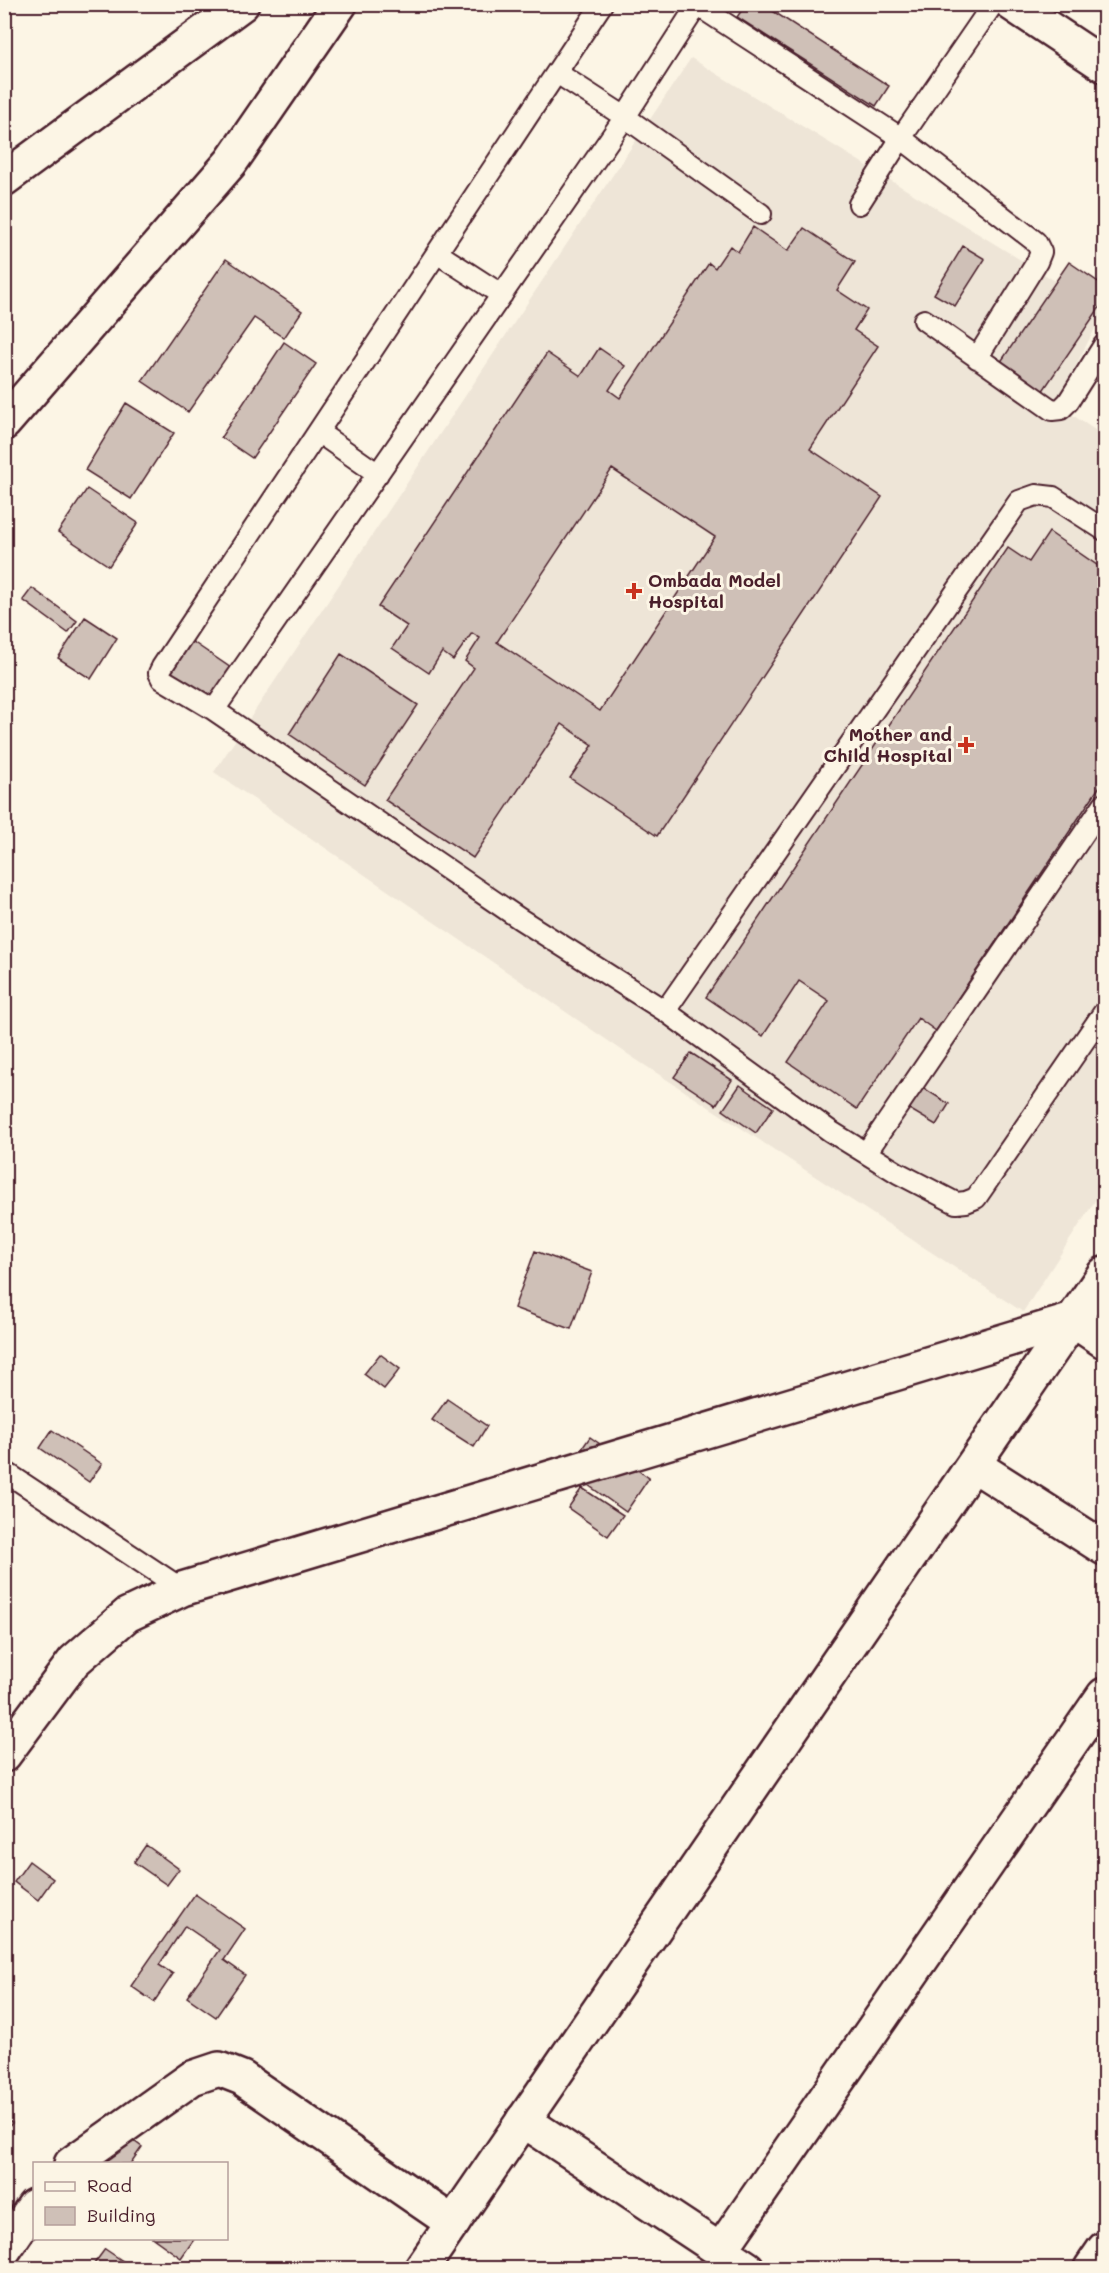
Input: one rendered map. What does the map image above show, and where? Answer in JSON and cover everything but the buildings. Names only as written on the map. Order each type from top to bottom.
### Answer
[{"type":"street","points":[[4,179],[242,4]]},
{"type":"street","points":[[4,423],[231,162],[340,4]]},
{"type":"street","points":[[1012,4],[1104,65]]},
{"type":"street","points":[[422,2268],[1104,1274]]},
{"type":"street","points":[[1073,1320],[1104,1341]]},
{"type":"street","points":[[4,1755],[74,1660],[127,1615],[182,1589],[1073,1320]]},
{"type":"street","points":[[974,1464],[1104,1548]]},
{"type":"street","points":[[720,2251],[1104,1695]]},
{"type":"street","points":[[72,2162],[192,2078],[219,2069],[242,2078],[453,2223]]},
{"type":"street","points":[[523,2121],[747,2268]]},
{"type":"street","points":[[4,2250],[33,2207]]},
{"type":"street","points":[[1091,2268],[1104,2248]]},
{"type":"lane","points":[[602,4],[159,672],[162,679],[214,710],[520,920],[665,1011],[830,1131],[898,1173],[956,1203],[976,1198],[1104,1012]]},
{"type":"lane","points":[[859,204],[901,138],[993,4]]},
{"type":"lane","points":[[214,710],[625,117],[698,5],[901,138],[1036,242],[1041,252],[1037,262],[977,358]]},
{"type":"lane","points":[[557,73],[625,117],[761,214]]},
{"type":"lane","points":[[437,253],[502,295]]},
{"type":"lane","points":[[924,320],[1052,410],[1061,409],[1068,402],[1104,345]]},
{"type":"lane","points":[[318,432],[378,474]]},
{"type":"lane","points":[[665,1011],[1019,501],[1036,495],[1053,497],[1104,530]]},
{"type":"lane","points":[[866,1153],[1104,804]]},
{"type":"lane","points":[[4,1471],[182,1589]]},
{"type":"shaded area","name":"Ombada Model Hospital","points":[[691,58],[1104,311],[1056,404],[1104,436],[1104,1187],[1023,1312],[626,1053],[214,772]]},
{"type":"place","name":"Ombada Model Hospital","points":[[634,591]]},
{"type":"place","name":"Mother and Child Hospital","points":[[966,745]]}]
